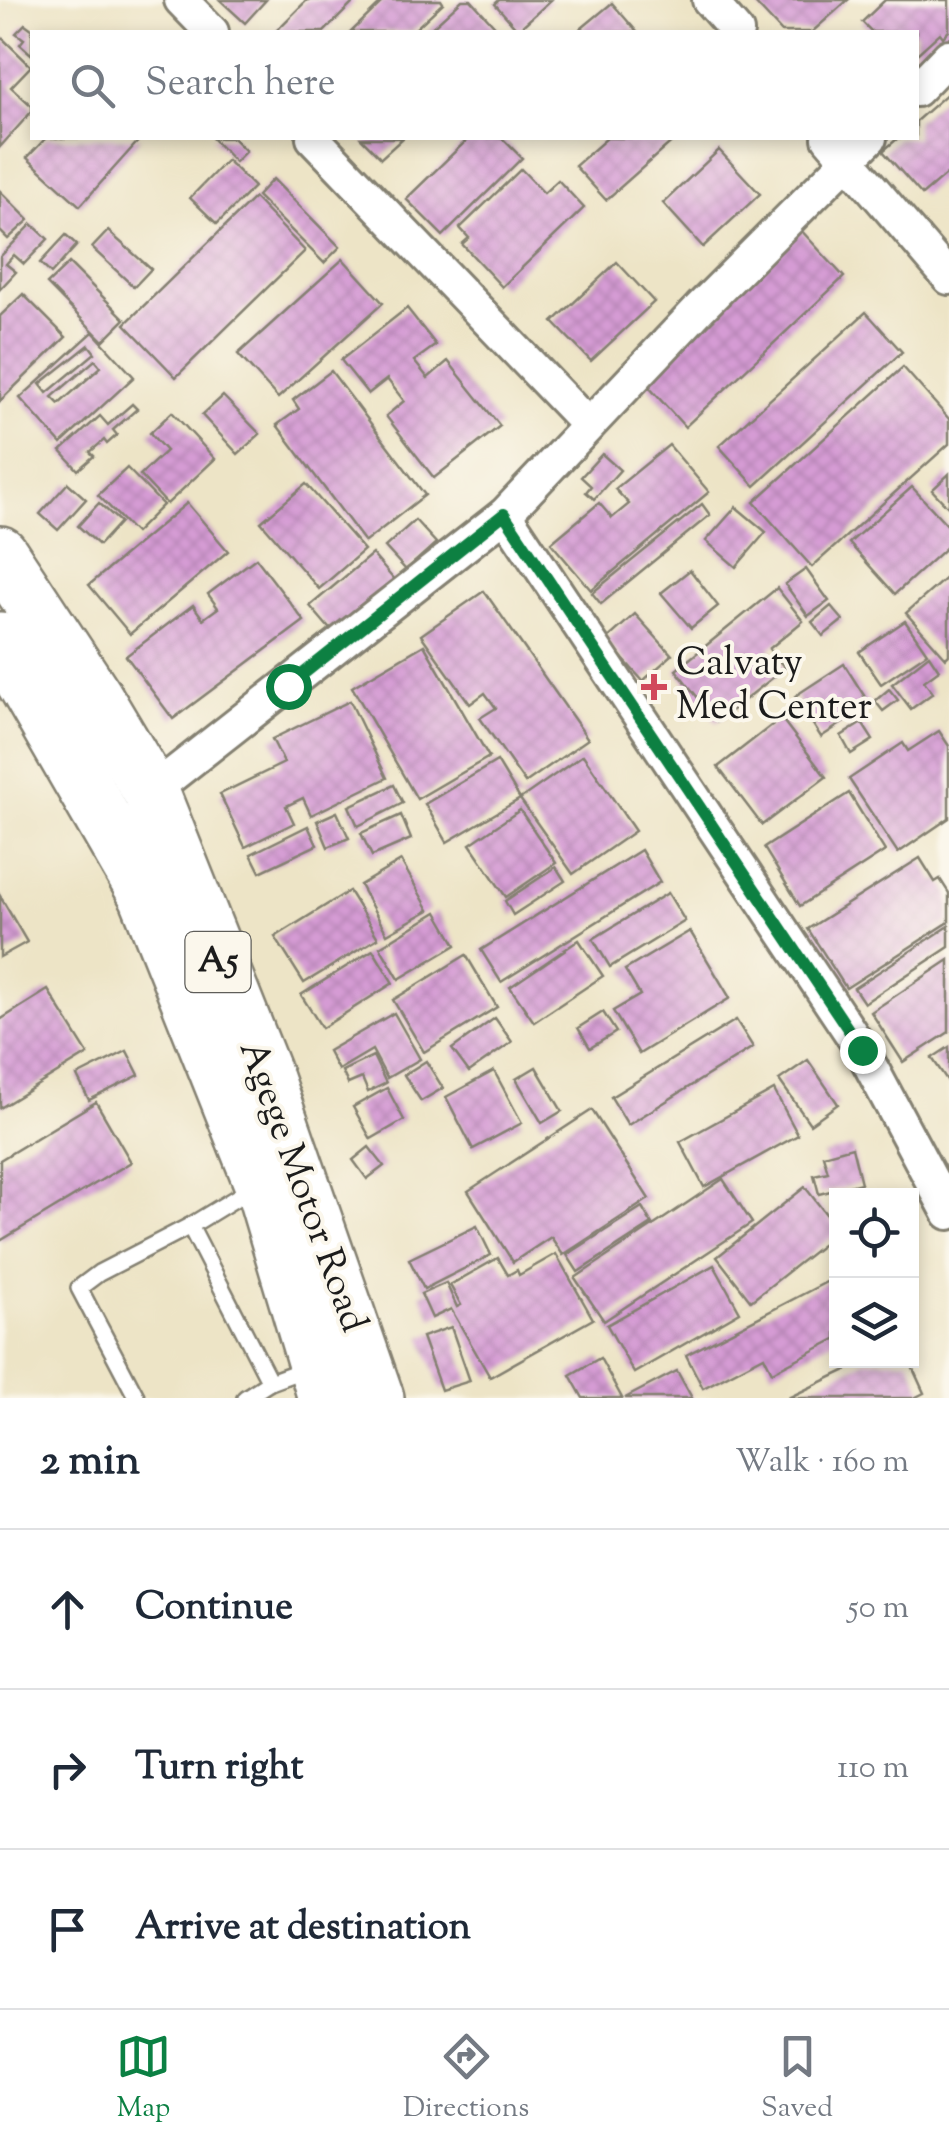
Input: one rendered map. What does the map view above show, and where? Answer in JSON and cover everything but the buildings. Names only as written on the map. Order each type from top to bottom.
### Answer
[{"type":"highway","name":"Agege Motor Road","points":[[0,554],[95,698],[151,792],[263,1073],[376,1398]]},
{"type":"highway","name":"Agege Motor Road","points":[[0,640],[147,895],[262,1183],[304,1382]]},
{"type":"street","points":[[181,0],[210,30]]},
{"type":"street","points":[[708,0],[735,30]]},
{"type":"street","points":[[919,87],[949,56]]},
{"type":"street","points":[[314,140],[588,424]]},
{"type":"street","points":[[151,792],[504,514],[849,145],[949,278]]},
{"type":"street","points":[[504,514],[862,1050],[949,1214]]},
{"type":"lane","points":[[136,1398],[78,1288],[262,1183]]},
{"type":"lane","points":[[190,1226],[304,1382],[245,1398]]},
{"type":"place","name":"Calvaty Med Center","points":[[654,687]]},
{"type":"route","points":[[288,686],[504,514],[862,1050]]}]
